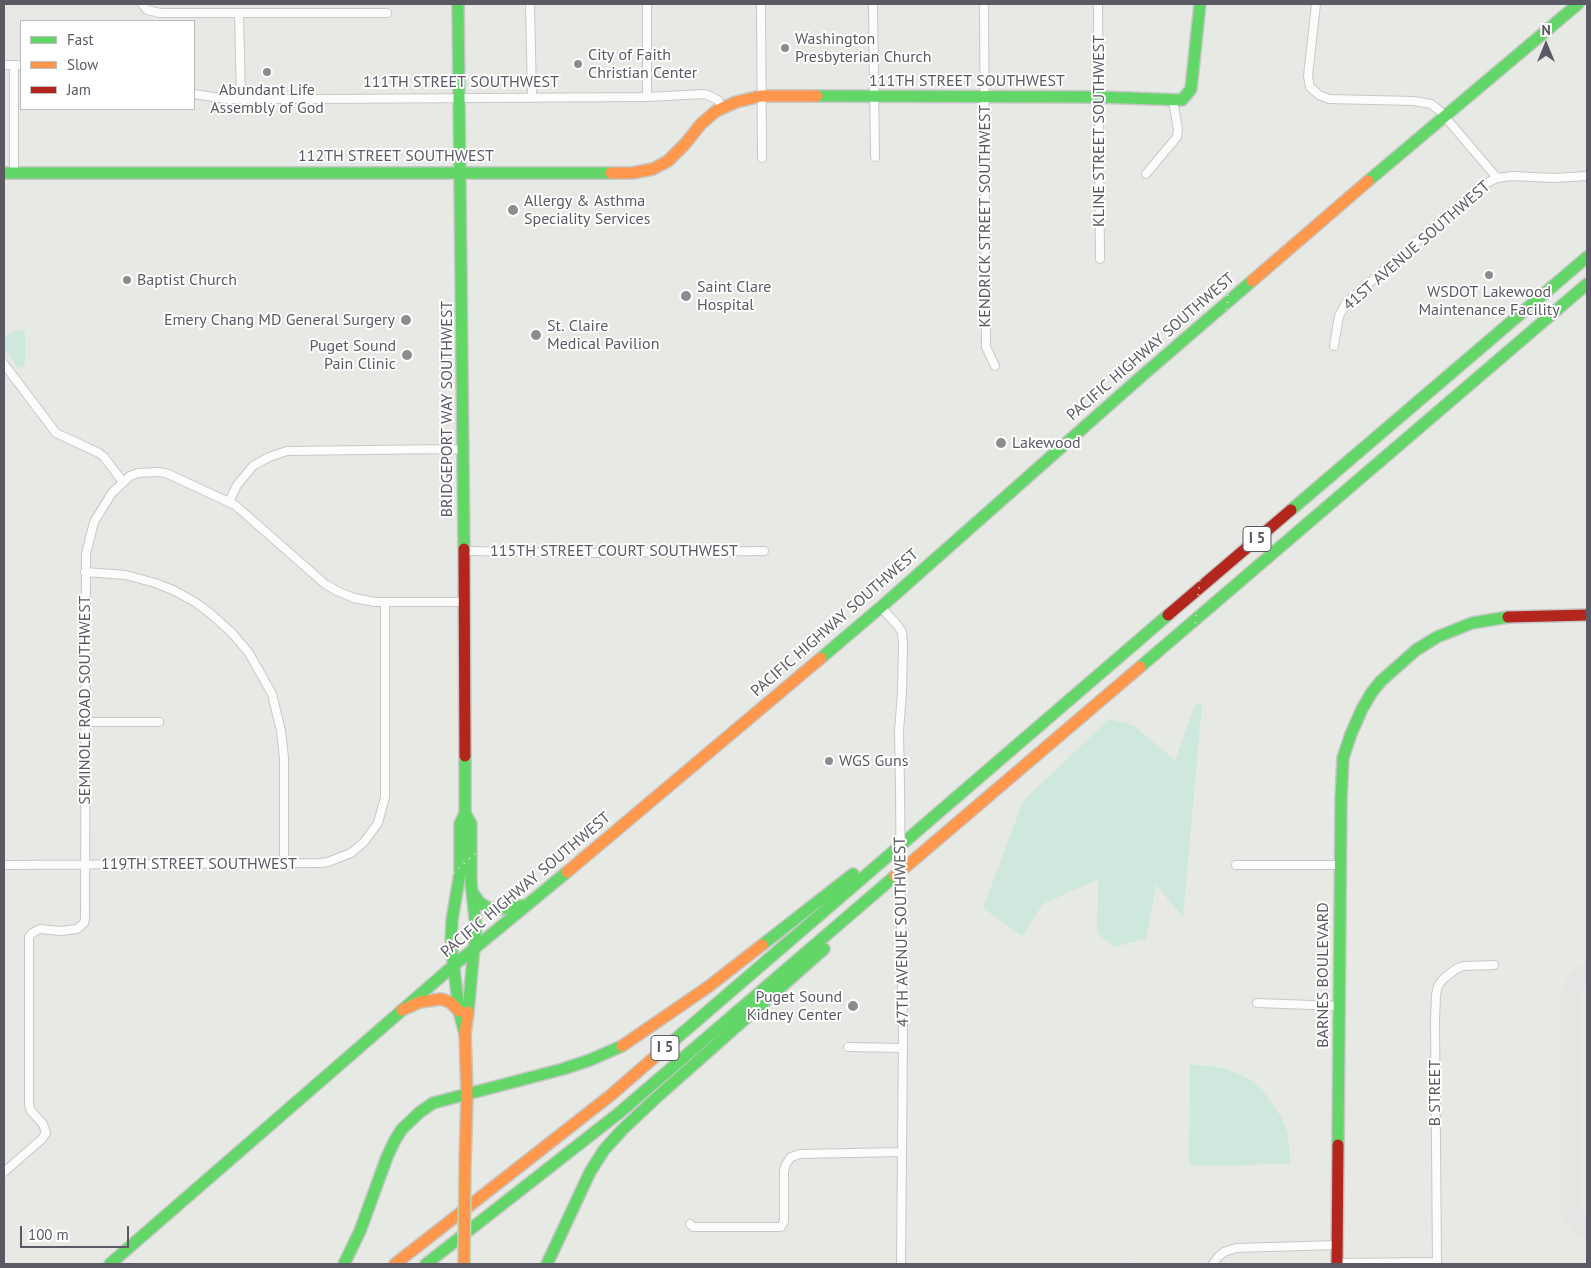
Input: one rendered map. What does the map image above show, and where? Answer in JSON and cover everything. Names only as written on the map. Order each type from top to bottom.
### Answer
[{"type":"main road","name":"BRIDGEPORT WAY SOUTHWEST","points":[[458,4],[465,551],[465,813],[460,824],[460,873],[452,920],[453,966],[464,1013],[465,1034],[467,1095],[464,1264]]},
{"type":"main road","points":[[1173,100],[1182,100],[1191,89],[1200,4]]},
{"type":"main road","name":"PACIFIC HIGHWAY SOUTHWEST","points":[[110,1264],[453,966],[881,607],[1143,375],[1347,199],[1578,4]]},
{"type":"main road","name":"111TH STREET SOUTHWEST","points":[[761,96],[1099,97],[1173,100]]},
{"type":"main road","name":"112TH STREET SOUTHWEST","points":[[9,173],[632,173],[653,169],[668,161],[701,124],[722,108],[742,100],[761,96]]},
{"type":"main road","name":"I 5","points":[[395,1264],[611,1095],[927,821],[1587,257]]},
{"type":"main road","name":"I 5","points":[[426,1264],[619,1113],[1587,284]]},
{"type":"main road","name":"BARNES BOULEVARD","points":[[1337,1263],[1341,782],[1344,758],[1356,723],[1372,692],[1398,665],[1416,650],[1456,628],[1503,617],[1587,615]]},
{"type":"main road","name":"BRIDGEPORT WAY SOUTHWEST","points":[[464,1013],[475,949],[476,927],[472,892],[471,824],[465,813]]},
{"type":"main road","points":[[344,1264],[360,1231],[387,1157],[402,1129],[420,1112],[433,1103],[563,1069],[621,1047],[708,987],[884,848],[927,821]]},
{"type":"main road","points":[[547,1264],[590,1172],[604,1150],[622,1130],[860,918],[886,894],[930,846]]},
{"type":"main road","points":[[472,892],[480,903],[489,908],[499,909],[527,905]]},
{"type":"main road","points":[[402,1010],[420,1002],[441,999],[450,1002],[464,1013]]},
{"type":"street","points":[[142,4],[147,10],[160,13],[387,13]]},
{"type":"street","points":[[530,4],[532,97]]},
{"type":"street","points":[[647,4],[647,97]]},
{"type":"street","points":[[760,4],[762,158]]},
{"type":"street","points":[[873,4],[875,157]]},
{"type":"street","name":"KENDRICK STREET SOUTHWEST","points":[[984,4],[986,347],[995,366]]},
{"type":"street","name":"KLINE STREET SOUTHWEST","points":[[1098,4],[1100,259]]},
{"type":"street","points":[[1316,4],[1308,73],[1310,85],[1316,93],[1329,99],[1422,102],[1434,106],[1497,178],[1512,176],[1554,178],[1587,176]]},
{"type":"street","points":[[239,13],[241,99]]},
{"type":"street","points":[[4,65],[18,65],[9,173]]},
{"type":"street","name":"111TH STREET SOUTHWEST","points":[[195,94],[226,99],[241,99],[647,97],[705,94],[718,100],[722,108]]},
{"type":"street","points":[[1146,174],[1177,137],[1178,130],[1173,100]]},
{"type":"street","name":"41ST AVENUE SOUTHWEST","points":[[1334,346],[1338,319],[1344,304],[1474,192],[1497,178]]},
{"type":"street","points":[[4,364],[56,433],[99,453],[123,482],[130,476],[138,473],[166,473],[229,502],[243,511],[325,584],[354,598],[385,603],[464,602]]},
{"type":"street","points":[[229,502],[237,485],[253,466],[269,457],[287,451],[463,450]]},
{"type":"street","name":"SEMINOLE ROAD SOUTHWEST","points":[[4,1172],[42,1139],[46,1133],[43,1124],[31,1111],[29,1105],[29,937],[40,929],[61,931],[80,927],[85,919],[86,547],[94,522],[112,492],[123,482]]},
{"type":"street","name":"115TH STREET COURT SOUTHWEST","points":[[465,551],[594,553],[764,551]]},
{"type":"street","points":[[85,572],[134,577],[173,590],[195,602],[211,614],[232,633],[249,653],[272,694],[281,731],[284,758],[284,863]]},
{"type":"street","name":"119TH STREET SOUTHWEST","points":[[4,864],[320,863],[344,856],[364,842],[378,823],[386,791],[385,603]]},
{"type":"street","name":"47TH AVENUE SOUTHWEST","points":[[881,607],[902,632],[903,646],[899,731],[903,1048],[901,1264]]},
{"type":"street","points":[[86,722],[159,722]]},
{"type":"street","points":[[1236,865],[1340,865]]},
{"type":"street","name":"B STREET","points":[[1437,1263],[1436,995],[1438,986],[1443,979],[1456,969],[1463,966],[1494,965]]},
{"type":"street","points":[[1257,1003],[1339,1006]]},
{"type":"street","points":[[848,1047],[903,1048]]},
{"type":"street","points":[[690,1224],[693,1227],[776,1227],[783,1225],[784,1171],[789,1158],[800,1154],[902,1152]]},
{"type":"street","points":[[1213,1264],[1221,1254],[1236,1248],[1337,1246]]},
{"type":"street","points":[[1337,1263],[1437,1263]]},
{"type":"green space","points":[[16,330],[25,331],[25,365],[18,368],[4,348],[4,337]]},
{"type":"green space","points":[[1195,704],[1202,704],[1183,917],[1156,885],[1146,939],[1114,947],[1097,933],[1098,879],[1043,904],[1022,936],[983,908],[1023,801],[1109,719],[1133,725],[1175,760]]},
{"type":"green space","points":[[1190,1064],[1224,1068],[1251,1080],[1263,1091],[1282,1118],[1288,1133],[1290,1164],[1192,1166],[1189,1162]]},
{"type":"taxiway","points":[[1587,973],[1573,987],[1570,998],[1570,1209],[1579,1224],[1587,1229]]},
{"type":"railway","points":[[4,1263],[1072,335],[1142,256],[1201,169],[1246,74],[1271,4]]},
{"type":"railway","points":[[1132,1264],[1242,153],[1252,115],[1267,81],[1293,4]]},
{"type":"traffic: fast","points":[[458,4],[464,549]]},
{"type":"traffic: fast","points":[[817,96],[1099,97],[1182,100],[1191,89],[1200,4]]},
{"type":"traffic: fast","points":[[1368,181],[1578,4]]},
{"type":"traffic: fast","points":[[4,173],[611,173]]},
{"type":"traffic: fast","points":[[1291,510],[1587,257]]},
{"type":"traffic: fast","points":[[821,658],[1252,281]]},
{"type":"traffic: fast","points":[[1140,667],[1587,284]]},
{"type":"traffic: fast","points":[[657,1055],[1168,615]]},
{"type":"traffic: fast","points":[[1338,1145],[1343,758],[1351,734],[1372,692],[1381,681],[1416,650],[1437,637],[1472,623],[1508,617]]},
{"type":"traffic: fast","points":[[465,756],[465,813],[460,824],[460,873],[452,920],[451,944],[459,1011],[465,1034]]},
{"type":"traffic: fast","points":[[465,813],[471,824],[471,883],[476,927],[468,1012]]},
{"type":"traffic: fast","points":[[110,1264],[453,966],[567,872]]},
{"type":"traffic: fast","points":[[762,945],[853,874]]},
{"type":"traffic: fast","points":[[426,1264],[619,1113],[895,876]]},
{"type":"traffic: fast","points":[[472,892],[480,903],[489,908],[499,909],[527,905]]},
{"type":"traffic: fast","points":[[547,1264],[590,1172],[604,1150],[657,1097],[824,949]]},
{"type":"traffic: fast","points":[[344,1264],[360,1231],[395,1140],[402,1129],[420,1112],[433,1103],[563,1069],[622,1046]]},
{"type":"traffic: slow","points":[[611,173],[632,173],[653,169],[668,161],[701,124],[716,111],[736,102],[761,96],[817,96]]},
{"type":"traffic: slow","points":[[1252,281],[1368,181]]},
{"type":"traffic: slow","points":[[567,872],[821,658]]},
{"type":"traffic: slow","points":[[895,876],[1140,667]]},
{"type":"traffic: slow","points":[[622,1046],[708,987],[762,945]]},
{"type":"traffic: slow","points":[[402,1010],[420,1002],[441,999],[450,1002],[459,1011]]},
{"type":"traffic: slow","points":[[465,1163],[467,1095],[465,1034],[468,1012]]},
{"type":"traffic: slow","points":[[395,1264],[611,1095],[657,1055]]},
{"type":"traffic: slow","points":[[464,1264],[465,1163]]},
{"type":"traffic: jam","points":[[1168,615],[1291,510]]},
{"type":"traffic: jam","points":[[464,549],[465,756]]},
{"type":"traffic: jam","points":[[1508,617],[1587,615]]},
{"type":"traffic: jam","points":[[1337,1264],[1338,1145]]},
{"type":"place","name":"Washington Presbyterian Church","points":[[785,48]]},
{"type":"place","name":"City of Faith Christian Center","points":[[578,64]]},
{"type":"place","name":"Abundant Life Assembly of God","points":[[267,72]]},
{"type":"place","name":"Allergy & Asthma Speciality Services","points":[[513,210]]},
{"type":"place","name":"WSDOT Lakewood Maintenance Facility","points":[[1489,275]]},
{"type":"place","name":"Baptist Church","points":[[127,280]]},
{"type":"place","name":"Saint Clare Hospital","points":[[686,296]]},
{"type":"place","name":"Emery Chang MD General Surgery","points":[[406,320]]},
{"type":"place","name":"St. Claire Medical Pavilion","points":[[536,335]]},
{"type":"place","name":"Puget Sound Pain Clinic","points":[[407,355]]},
{"type":"place","name":"Lakewood","points":[[1001,443]]},
{"type":"place","name":"WGS Guns","points":[[829,761]]},
{"type":"place","name":"Puget Sound Kidney Center","points":[[853,1006]]}]
